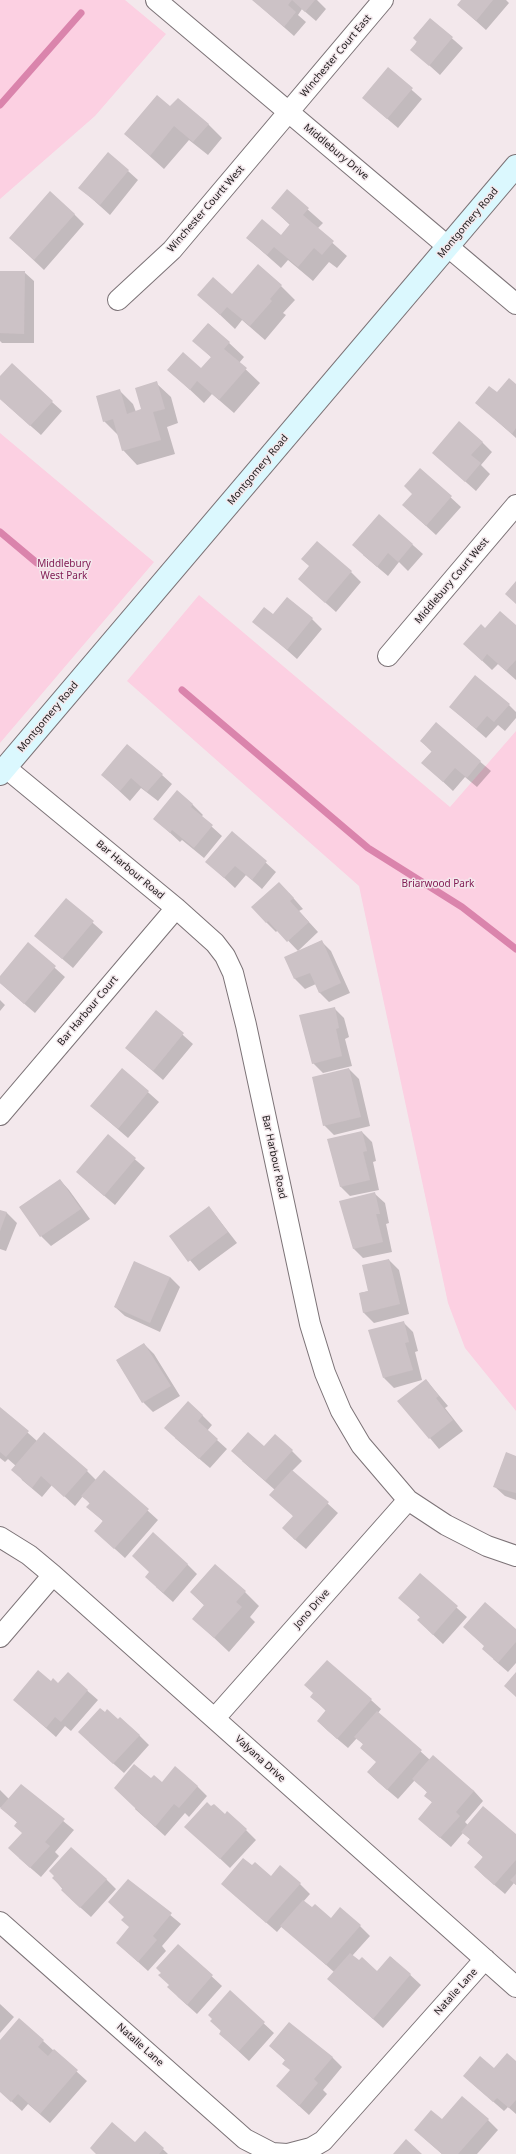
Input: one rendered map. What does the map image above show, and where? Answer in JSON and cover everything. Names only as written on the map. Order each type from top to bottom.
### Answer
[{"type":"street","name":"Middlebury Drive","points":[[156,0],[516,304]]},
{"type":"street","name":"Winchester Court East","points":[[289,112],[383,0]]},
{"type":"street","name":"Winchester Courtt West","points":[[118,300],[172,250],[289,112]]},
{"type":"street","name":"Montgomery Road","points":[[3,771],[516,166]]},
{"type":"street","name":"Middlebury Court West","points":[[388,656],[516,505]]},
{"type":"street","name":"Bar Harbour Road","points":[[3,771],[176,908],[215,942],[233,973],[246,1025],[310,1324],[325,1373],[342,1411],[361,1445],[408,1500],[446,1525],[487,1546],[516,1556]]},
{"type":"street","name":"Bar Harbour Court","points":[[0,1115],[176,908]]},
{"type":"street","name":"Jono Drive","points":[[215,1718],[408,1500]]},
{"type":"street","name":"Valyana Drive","points":[[0,1537],[29,1555],[53,1575],[516,1987]]},
{"type":"street","points":[[0,1637],[53,1575]]},
{"type":"street","name":"Natalie Lane","points":[[0,1922],[245,2139],[272,2153],[288,2154],[311,2148],[323,2141],[485,1959]]},
{"type":"green space","points":[[0,0],[125,0],[166,34],[95,116],[0,199]]},
{"type":"green space","name":"Middlebury West Park","points":[[0,433],[154,562],[0,743]]},
{"type":"green space","name":"Briarwood Park","points":[[199,595],[450,807],[516,731],[516,1411],[465,1348],[448,1303],[359,886],[127,681]]},
{"type":"building","points":[[252,0],[292,0],[288,5],[296,12],[284,27]]},
{"type":"building","points":[[292,0],[315,0],[305,12]]},
{"type":"building","points":[[461,0],[493,0],[476,21],[457,5]]},
{"type":"building","points":[[430,18],[453,37],[429,66],[410,50],[417,42],[413,38]]},
{"type":"building","points":[[388,67],[413,88],[387,119],[362,98]]},
{"type":"building","points":[[157,95],[170,106],[178,98],[209,124],[193,142],[174,126],[150,156],[124,134]]},
{"type":"building","points":[[108,152],[129,170],[100,205],[78,188]]},
{"type":"building","points":[[287,189],[309,208],[303,215],[334,241],[322,255],[314,248],[298,267],[274,247],[267,255],[246,238],[262,219],[281,235],[290,224],[271,208]]},
{"type":"building","points":[[50,191],[75,214],[34,260],[9,238]]},
{"type":"building","points":[[258,264],[282,285],[270,299],[272,301],[250,326],[227,307],[220,315],[197,295],[213,277],[232,294]]},
{"type":"building","points":[[0,271],[25,271],[24,334],[0,333]]},
{"type":"building","points":[[208,323],[230,342],[224,349],[247,368],[219,400],[197,381],[190,390],[167,370],[183,352],[201,368],[211,357],[192,341]]},
{"type":"building","points":[[12,363],[53,401],[30,426],[0,399],[0,376]]},
{"type":"building","points":[[509,378],[516,384],[516,428],[512,434],[475,403],[489,386],[497,392]]},
{"type":"building","points":[[157,381],[165,409],[153,412],[161,440],[122,451],[113,419],[103,422],[96,396],[120,389],[127,414],[141,409],[135,388]]},
{"type":"building","points":[[459,421],[483,442],[471,455],[481,463],[465,482],[432,453]]},
{"type":"building","points":[[420,468],[452,496],[426,526],[402,505],[412,494],[404,486]]},
{"type":"building","points":[[379,514],[413,544],[398,562],[388,553],[377,567],[352,545]]},
{"type":"building","points":[[317,541],[352,571],[325,603],[298,579],[309,566],[301,559]]},
{"type":"building","points":[[516,581],[516,604],[505,594]]},
{"type":"building","points":[[287,597],[313,618],[287,650],[252,622],[264,607],[273,614]]},
{"type":"building","points":[[500,611],[516,625],[516,660],[506,671],[487,654],[482,661],[463,644],[481,624],[485,628]]},
{"type":"building","points":[[475,675],[510,704],[494,722],[487,716],[476,729],[449,707]]},
{"type":"building","points":[[436,722],[481,761],[467,778],[455,768],[443,782],[421,763],[432,751],[420,741]]},
{"type":"building","points":[[127,744],[163,774],[147,792],[131,778],[120,791],[101,775]]},
{"type":"building","points":[[177,790],[193,804],[191,807],[213,825],[194,848],[172,830],[170,833],[153,819]]},
{"type":"building","points":[[232,831],[267,861],[252,880],[235,866],[224,878],[205,862]]},
{"type":"building","points":[[279,882],[294,898],[290,901],[309,922],[287,942],[268,921],[266,923],[251,907]]},
{"type":"building","points":[[66,898],[94,921],[62,959],[34,936]]},
{"type":"building","points":[[322,940],[341,983],[319,993],[310,973],[294,979],[284,957]]},
{"type":"building","points":[[28,942],[56,966],[24,1004],[0,983],[0,976]]},
{"type":"building","points":[[335,1007],[339,1028],[336,1029],[342,1056],[312,1064],[299,1015]]},
{"type":"building","points":[[156,1010],[184,1033],[153,1071],[125,1048]]},
{"type":"building","points":[[122,1068],[149,1091],[118,1129],[90,1106]]},
{"type":"building","points":[[349,1068],[361,1117],[323,1126],[312,1077]]},
{"type":"building","points":[[362,1131],[367,1151],[363,1152],[370,1180],[340,1187],[327,1139]]},
{"type":"building","points":[[108,1134],[136,1158],[104,1196],[76,1172]]},
{"type":"building","points":[[60,1179],[81,1209],[40,1237],[19,1207]]},
{"type":"building","points":[[375,1192],[380,1214],[376,1214],[383,1242],[353,1249],[339,1201]]},
{"type":"building","points":[[209,1206],[228,1232],[188,1262],[169,1236]]},
{"type":"building","points":[[0,1210],[7,1212],[0,1231]]},
{"type":"building","points":[[389,1259],[400,1304],[363,1313],[359,1293],[368,1291],[362,1265]]},
{"type":"building","points":[[134,1261],[170,1277],[150,1323],[114,1307]]},
{"type":"building","points":[[404,1321],[409,1342],[405,1343],[413,1370],[383,1378],[368,1330]]},
{"type":"building","points":[[144,1343],[171,1386],[142,1403],[116,1360]]},
{"type":"building","points":[[426,1379],[439,1396],[436,1398],[453,1420],[429,1439],[397,1401]]},
{"type":"building","points":[[188,1401],[203,1415],[198,1421],[218,1439],[199,1459],[164,1428]]},
{"type":"building","points":[[0,1407],[29,1431],[6,1457],[0,1452]]},
{"type":"building","points":[[44,1432],[88,1470],[64,1497],[41,1476],[32,1488],[11,1470]]},
{"type":"building","points":[[248,1432],[264,1446],[275,1434],[293,1450],[265,1481],[231,1451]]},
{"type":"building","points":[[506,1452],[516,1456],[516,1493],[493,1487]]},
{"type":"building","points":[[104,1470],[149,1509],[114,1549],[94,1531],[103,1521],[86,1507],[90,1503],[81,1496]]},
{"type":"building","points":[[292,1470],[329,1502],[295,1540],[282,1528],[293,1516],[269,1495]]},
{"type":"building","points":[[153,1532],[188,1564],[163,1593],[145,1577],[149,1572],[132,1556]]},
{"type":"building","points":[[215,1564],[246,1591],[236,1602],[242,1607],[214,1638],[192,1619],[204,1605],[190,1592]]},
{"type":"building","points":[[420,1573],[458,1606],[433,1635],[417,1620],[420,1617],[398,1598]]},
{"type":"building","points":[[485,1602],[516,1629],[516,1642],[498,1663],[482,1649],[484,1646],[463,1627]]},
{"type":"building","points":[[327,1660],[372,1699],[337,1739],[317,1721],[326,1710],[310,1697],[313,1693],[304,1685]]},
{"type":"building","points":[[38,1670],[51,1681],[53,1678],[58,1683],[68,1672],[88,1690],[61,1722],[55,1717],[46,1728],[13,1700]]},
{"type":"building","points":[[516,1672],[516,1697],[504,1686]]},
{"type":"building","points":[[100,1708],[105,1712],[107,1709],[118,1719],[120,1717],[140,1735],[113,1764],[78,1732]]},
{"type":"building","points":[[377,1711],[422,1750],[387,1790],[367,1772],[376,1762],[360,1748],[363,1744],[354,1737]]},
{"type":"building","points":[[433,1755],[474,1791],[456,1812],[460,1816],[440,1838],[418,1819],[432,1802],[424,1796],[427,1792],[412,1779]]},
{"type":"building","points":[[134,1764],[151,1778],[154,1775],[162,1782],[175,1766],[198,1786],[179,1808],[174,1804],[155,1827],[114,1788]]},
{"type":"building","points":[[21,1784],[65,1819],[45,1842],[50,1846],[30,1868],[8,1848],[22,1833],[14,1826],[17,1822],[0,1808]]},
{"type":"building","points":[[207,1802],[211,1806],[214,1804],[225,1814],[227,1811],[247,1829],[220,1859],[184,1827]]},
{"type":"building","points":[[483,1806],[516,1834],[516,1860],[494,1885],[474,1867],[483,1857],[467,1843],[470,1839],[461,1832]]},
{"type":"building","points":[[71,1847],[107,1879],[80,1908],[61,1890],[63,1888],[52,1878],[54,1876],[49,1871]]},
{"type":"building","points":[[243,1858],[252,1865],[255,1862],[271,1876],[280,1865],[301,1883],[266,1923],[221,1884]]},
{"type":"building","points":[[516,1874],[516,1885],[510,1880]]},
{"type":"building","points":[[128,1879],[172,1913],[153,1936],[157,1940],[138,1962],[116,1943],[129,1927],[121,1920],[124,1917],[108,1902]]},
{"type":"building","points":[[303,1900],[312,1907],[315,1904],[331,1918],[340,1907],[361,1925],[326,1965],[280,1926]]},
{"type":"building","points":[[178,1944],[213,1975],[187,2005],[167,1987],[169,1985],[158,1975],[161,1973],[156,1968]]},
{"type":"building","points":[[350,1953],[359,1960],[362,1957],[377,1971],[390,1956],[411,1974],[373,2019],[327,1979]]},
{"type":"building","points":[[230,1990],[265,2022],[239,2051],[219,2034],[221,2031],[210,2021],[212,2019],[208,2015]]},
{"type":"building","points":[[19,2018],[44,2040],[38,2047],[48,2056],[54,2049],[78,2070],[40,2114],[18,2094],[11,2102],[0,2092],[0,2040]]},
{"type":"building","points":[[289,2022],[333,2057],[314,2079],[318,2083],[299,2106],[276,2086],[290,2070],[282,2064],[285,2060],[269,2046]]},
{"type":"building","points":[[507,2053],[516,2061],[516,2100],[509,2108],[497,2098],[493,2102],[463,2076],[480,2056],[494,2068]]},
{"type":"building","points":[[462,2096],[489,2119],[458,2154],[442,2154],[414,2130],[431,2110],[442,2119]]},
{"type":"building","points":[[112,2122],[135,2142],[145,2131],[164,2148],[159,2154],[96,2154],[90,2148]]},
{"type":"building","points":[[406,2139],[422,2154],[393,2154]]},
{"type":"waterway","points":[[0,105],[81,13]]},
{"type":"waterway","points":[[0,532],[37,563]]},
{"type":"waterway","points":[[182,690],[368,848],[462,907],[516,949]]}]
